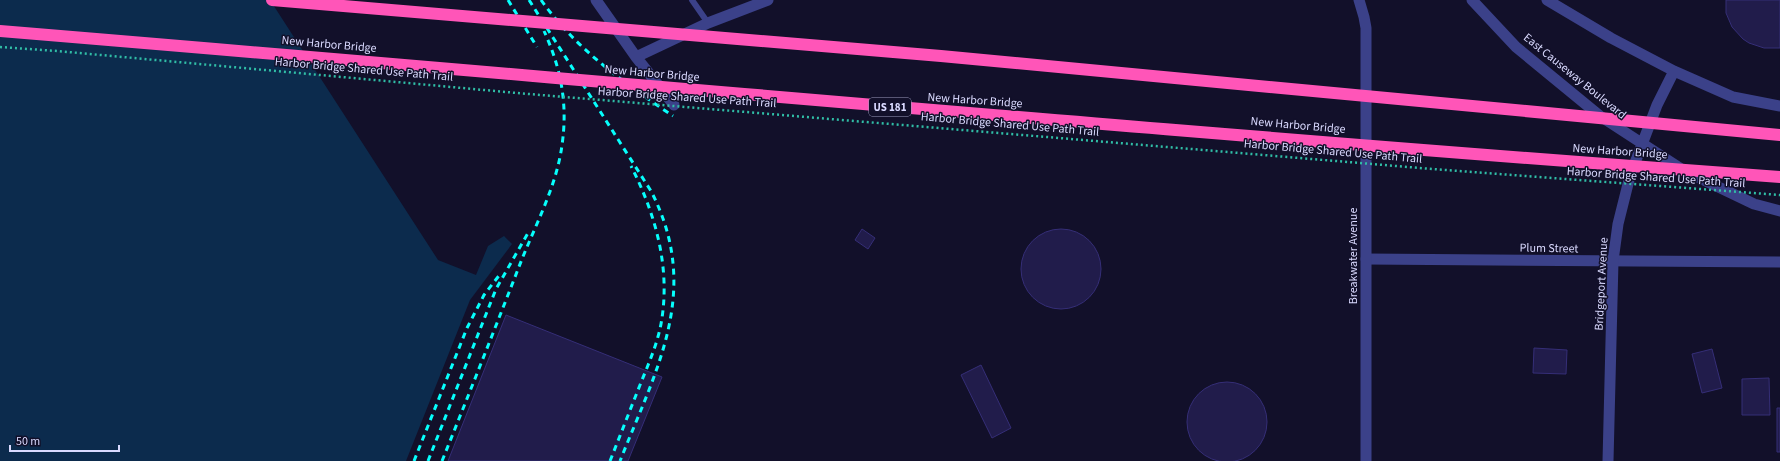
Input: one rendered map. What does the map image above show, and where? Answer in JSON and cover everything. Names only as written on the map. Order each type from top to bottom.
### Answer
[{"type":"highway","points":[[272,0],[941,56],[1780,135]]},
{"type":"highway","name":"New Harbor Bridge","points":[[0,31],[931,110],[1780,177]]},
{"type":"street","points":[[596,0],[636,57],[674,105]]},
{"type":"street","points":[[636,57],[708,23],[764,0]]},
{"type":"street","name":"Breakwater Avenue","points":[[1359,0],[1364,17],[1365,51],[1366,461]]},
{"type":"street","name":"East Causeway Boulevard","points":[[1472,0],[1516,47],[1600,116],[1683,170],[1754,204],[1780,211]]},
{"type":"street","points":[[1547,0],[1610,38],[1674,71],[1733,97],[1780,106]]},
{"type":"street","name":"Bridgeport Avenue","points":[[1608,461],[1613,261],[1618,224],[1630,176],[1642,143],[1657,105],[1674,71]]},
{"type":"street","name":"Plum Street","points":[[1366,259],[1780,262]]},
{"type":"lane","points":[[692,0],[708,23]]},
{"type":"path","name":"Harbor Bridge Shared Use Path Trail","points":[[0,48],[57,51],[517,93],[1424,168],[1780,195]]},
{"type":"water","points":[[0,0],[270,0],[438,260],[476,275],[488,246],[504,236],[512,244],[470,300],[406,461],[0,461]]},
{"type":"building","points":[[1726,0],[1780,0],[1780,48],[1764,48],[1749,43],[1743,39],[1732,27],[1726,13]]},
{"type":"building","points":[[862,229],[875,238],[868,249],[855,240]]},
{"type":"building","points":[[1061,229],[1076,232],[1089,241],[1098,254],[1101,269],[1098,284],[1089,297],[1076,306],[1061,309],[1046,306],[1033,297],[1024,284],[1021,269],[1024,254],[1033,241],[1046,232]]},
{"type":"building","points":[[506,315],[662,377],[628,461],[448,461]]},
{"type":"building","points":[[1534,348],[1567,350],[1566,374],[1533,373]]},
{"type":"building","points":[[1712,349],[1722,388],[1702,393],[1692,354]]},
{"type":"building","points":[[981,365],[1011,428],[992,438],[961,375]]},
{"type":"building","points":[[1769,378],[1770,415],[1742,415],[1742,379]]},
{"type":"building","points":[[1227,382],[1242,385],[1255,394],[1264,407],[1267,422],[1264,437],[1255,450],[1242,459],[1227,462],[1212,459],[1199,450],[1190,437],[1187,422],[1190,407],[1199,394],[1212,385]]},
{"type":"building","points":[[1777,408],[1780,408],[1780,452],[1777,452]]},
{"type":"railway","points":[[508,0],[537,47]]},
{"type":"railway","points":[[529,0],[651,191],[666,227],[673,262],[673,295],[668,328],[660,361],[620,461]]},
{"type":"railway","points":[[541,0],[555,18],[585,50],[619,78],[673,116]]},
{"type":"railway","points":[[442,461],[522,259],[546,203],[556,174],[564,130],[562,86],[555,59],[544,31]]},
{"type":"railway","points":[[610,461],[655,347],[661,324],[664,303],[664,283],[659,243],[648,204],[631,166]]},
{"type":"railway","points":[[428,461],[496,289],[528,233]]},
{"type":"railway","points":[[414,461],[467,328],[484,295],[501,273]]}]
